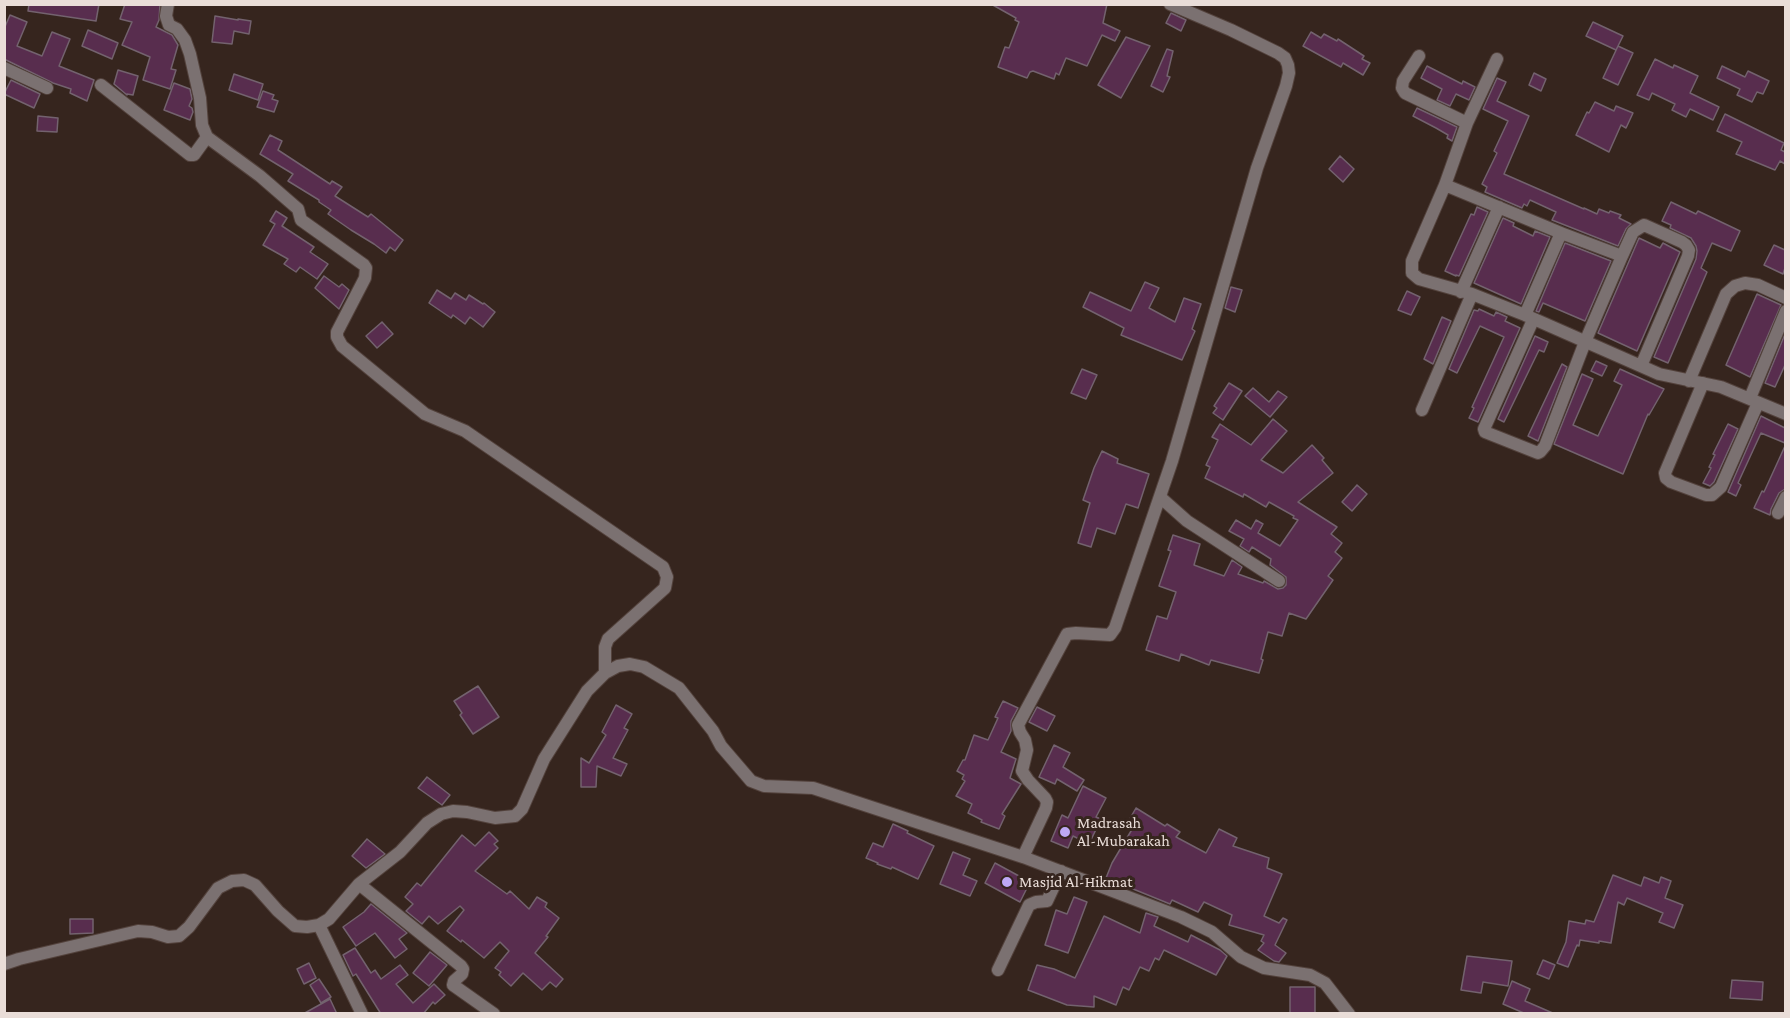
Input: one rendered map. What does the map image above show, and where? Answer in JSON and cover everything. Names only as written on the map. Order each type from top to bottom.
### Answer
[{"type":"street","points":[[168,4],[166,16],[169,25],[177,29],[185,40],[190,54],[200,98],[202,124],[207,137],[260,176],[298,209],[301,220],[366,268],[365,278],[337,332],[342,346],[425,414],[465,431],[663,567],[667,577],[664,588],[608,639],[605,647],[605,673]]},
{"type":"street","points":[[1023,857],[1047,802],[1022,771],[1027,750],[1018,726],[1067,634],[1107,635],[1113,633],[1161,497],[1257,168],[1287,86],[1288,65],[1285,58],[1278,53],[1232,30],[1170,4]]},
{"type":"street","points":[[1419,56],[1403,81],[1402,88],[1405,93],[1467,123]]},
{"type":"street","points":[[1497,60],[1467,123],[1445,185],[1412,261],[1412,273],[1419,279],[1467,293],[1529,317],[1659,374],[1721,387],[1785,414]]},
{"type":"street","points":[[4,68],[47,88]]},
{"type":"street","points":[[101,85],[190,155],[194,155],[207,137]]},
{"type":"street","points":[[1445,185],[1622,256]]},
{"type":"street","points":[[1422,410],[1499,207]]},
{"type":"street","points":[[1561,233],[1486,422],[1485,432],[1538,453],[1545,446],[1585,342],[1622,256],[1633,232],[1644,225],[1682,242],[1689,250],[1641,366]]},
{"type":"street","points":[[1689,381],[1726,294],[1735,286],[1745,283],[1758,285],[1785,298]]},
{"type":"street","points":[[1703,383],[1665,473],[1666,478],[1671,482],[1706,495],[1712,495],[1721,487],[1785,311]]},
{"type":"street","points":[[1161,497],[1187,521],[1279,581]]},
{"type":"street","points":[[1778,513],[1785,497]]},
{"type":"street","points":[[4,964],[20,958],[138,931],[168,937],[179,936],[189,927],[218,888],[232,881],[244,880],[255,885],[295,926],[319,925],[329,919],[359,884],[400,852],[427,823],[441,814],[453,811],[495,818],[515,816],[522,809],[544,759],[587,691],[605,673],[618,666],[630,664],[644,667],[679,688],[713,731],[721,746],[751,781],[764,786],[813,788],[1023,857],[1199,924],[1241,957],[1263,968],[1310,975],[1325,983],[1349,1014]]},
{"type":"street","points":[[998,970],[1029,905],[1047,901],[1061,871]]},
{"type":"street","points":[[359,884],[461,966],[463,972],[454,981],[454,986],[494,1014]]},
{"type":"street","points":[[319,925],[362,1014]]},
{"type":"building","points":[[29,4],[99,4],[96,21],[28,11]]},
{"type":"building","points":[[125,4],[160,4],[156,27],[172,35],[178,45],[171,69],[176,70],[170,89],[143,80],[150,57],[122,45],[132,22],[120,19]]},
{"type":"building","points":[[991,4],[1107,4],[1103,23],[1120,31],[1115,41],[1102,35],[1087,66],[1066,58],[1059,75],[1056,73],[1054,79],[1033,71],[1027,78],[998,67],[1005,47],[1009,48],[1019,22]]},
{"type":"building","points":[[1171,13],[1186,20],[1181,31],[1166,23]]},
{"type":"building","points":[[10,15],[27,22],[17,46],[42,56],[52,32],[70,39],[59,66],[94,80],[87,101],[70,93],[71,89],[53,83],[4,59],[4,29]]},
{"type":"building","points":[[215,16],[251,21],[249,34],[234,31],[232,44],[212,42]]},
{"type":"building","points":[[1593,22],[1623,36],[1616,50],[1586,36]]},
{"type":"building","points":[[88,30],[118,43],[112,59],[82,46]]},
{"type":"building","points":[[1311,32],[1321,38],[1324,34],[1337,41],[1338,39],[1364,56],[1362,59],[1370,63],[1363,75],[1343,63],[1341,67],[1303,46]]},
{"type":"building","points":[[1126,37],[1150,46],[1121,98],[1098,85]]},
{"type":"building","points":[[1618,46],[1633,53],[1618,85],[1603,78]]},
{"type":"building","points":[[1167,49],[1173,51],[1167,76],[1170,77],[1163,92],[1151,86]]},
{"type":"building","points":[[1655,59],[1698,76],[1690,93],[1719,107],[1713,120],[1690,109],[1686,117],[1672,110],[1675,104],[1652,93],[1649,100],[1637,95]]},
{"type":"building","points":[[1427,66],[1462,84],[1463,81],[1475,87],[1469,100],[1456,94],[1450,106],[1437,100],[1442,89],[1421,78]]},
{"type":"building","points":[[1722,66],[1745,77],[1748,71],[1769,81],[1763,94],[1757,92],[1752,102],[1737,95],[1740,89],[1717,78]]},
{"type":"building","points":[[118,70],[138,76],[133,95],[127,95],[114,84]]},
{"type":"building","points":[[1534,73],[1546,79],[1541,91],[1529,85]]},
{"type":"building","points":[[234,74],[263,84],[258,100],[229,90]]},
{"type":"building","points":[[1497,78],[1506,82],[1497,101],[1529,116],[1504,174],[1597,214],[1599,209],[1621,215],[1619,218],[1631,224],[1618,246],[1552,220],[1556,212],[1530,200],[1527,206],[1524,204],[1522,208],[1485,192],[1487,187],[1482,184],[1497,153],[1494,151],[1508,121],[1483,109]]},
{"type":"building","points":[[11,80],[40,94],[34,108],[4,94]]},
{"type":"building","points":[[174,83],[190,89],[192,99],[189,106],[193,112],[190,120],[164,110]]},
{"type":"building","points":[[263,91],[274,95],[272,99],[278,101],[274,112],[257,107]]},
{"type":"building","points":[[1595,102],[1614,111],[1616,106],[1633,113],[1626,128],[1621,125],[1609,152],[1576,135],[1587,112],[1589,113]]},
{"type":"building","points":[[1417,108],[1457,127],[1452,141],[1447,138],[1448,135],[1413,116]]},
{"type":"building","points":[[1725,114],[1784,143],[1781,150],[1785,152],[1785,164],[1780,161],[1775,170],[1736,154],[1742,142],[1717,131]]},
{"type":"building","points":[[38,116],[58,118],[57,132],[37,131]]},
{"type":"building","points":[[270,135],[282,141],[278,150],[330,184],[332,181],[342,187],[335,196],[368,217],[371,214],[403,240],[395,251],[390,247],[386,253],[328,214],[331,210],[319,200],[288,181],[293,174],[260,154]]},
{"type":"building","points":[[1340,156],[1354,169],[1343,182],[1329,169]]},
{"type":"building","points":[[1671,202],[1696,214],[1698,211],[1740,231],[1731,251],[1712,243],[1701,268],[1707,272],[1668,363],[1654,357],[1696,259],[1697,251],[1691,238],[1670,228],[1671,225],[1662,221]]},
{"type":"building","points":[[1477,207],[1488,212],[1459,276],[1456,276],[1445,271],[1471,214],[1474,215]]},
{"type":"building","points":[[276,211],[287,218],[282,226],[314,247],[310,252],[328,264],[317,279],[300,267],[296,272],[284,264],[288,259],[263,245],[275,224],[270,221]]},
{"type":"building","points":[[1503,218],[1533,236],[1535,231],[1550,237],[1521,304],[1474,283]]},
{"type":"building","points":[[1639,238],[1660,248],[1663,243],[1680,252],[1637,351],[1598,333]]},
{"type":"building","points":[[1565,243],[1611,261],[1585,321],[1543,303],[1539,312],[1536,311]]},
{"type":"building","points":[[1774,245],[1785,250],[1783,274],[1764,265]]},
{"type":"building","points":[[324,276],[339,287],[342,284],[349,290],[339,309],[315,288]]},
{"type":"building","points":[[1145,282],[1159,288],[1149,308],[1175,322],[1184,298],[1201,304],[1192,329],[1195,331],[1182,360],[1121,335],[1124,328],[1083,307],[1090,292],[1131,311]]},
{"type":"building","points":[[1231,287],[1242,290],[1235,312],[1225,308]]},
{"type":"building","points":[[437,290],[451,299],[455,293],[466,300],[469,295],[495,312],[483,327],[470,317],[465,324],[453,315],[451,318],[429,303]]},
{"type":"building","points":[[1407,291],[1420,297],[1411,315],[1398,310]]},
{"type":"building","points":[[1757,294],[1781,305],[1750,377],[1726,365]]},
{"type":"building","points":[[1479,309],[1494,316],[1496,312],[1507,317],[1505,321],[1520,328],[1478,422],[1469,418],[1474,408],[1472,407],[1504,337],[1480,326],[1457,373],[1449,369],[1474,310]]},
{"type":"building","points":[[1442,317],[1451,321],[1433,364],[1424,359]]},
{"type":"building","points":[[382,322],[393,334],[377,348],[366,336]]},
{"type":"building","points":[[1785,334],[1785,365],[1775,387],[1765,383]]},
{"type":"building","points":[[1535,336],[1548,342],[1544,352],[1539,350],[1504,422],[1498,419]]},
{"type":"building","points":[[1596,361],[1607,366],[1602,376],[1591,371]]},
{"type":"building","points":[[1562,364],[1567,367],[1538,441],[1528,436]]},
{"type":"building","points":[[1082,369],[1097,375],[1086,399],[1071,393]]},
{"type":"building","points":[[1620,369],[1664,389],[1648,414],[1623,474],[1554,444],[1582,374],[1593,379],[1573,425],[1598,436],[1622,385],[1614,381]]},
{"type":"building","points":[[1229,383],[1242,391],[1223,420],[1213,413],[1217,408],[1214,406]]},
{"type":"building","points":[[1253,388],[1269,402],[1278,391],[1287,397],[1270,417],[1245,396]]},
{"type":"building","points":[[1761,416],[1785,428],[1785,443],[1761,433],[1738,483],[1741,485],[1736,496],[1728,492]]},
{"type":"building","points":[[1273,419],[1287,431],[1261,460],[1283,473],[1312,445],[1324,458],[1322,460],[1333,473],[1298,502],[1337,527],[1331,534],[1342,543],[1335,552],[1342,558],[1328,576],[1333,580],[1306,619],[1289,613],[1282,636],[1268,632],[1259,673],[1211,660],[1209,665],[1181,654],[1179,661],[1146,650],[1157,616],[1167,619],[1176,592],[1159,586],[1171,551],[1168,550],[1173,535],[1200,544],[1194,565],[1224,576],[1232,560],[1242,567],[1238,574],[1263,583],[1264,581],[1278,589],[1286,585],[1286,577],[1270,565],[1271,559],[1252,547],[1249,552],[1240,546],[1244,539],[1229,531],[1236,520],[1251,529],[1256,520],[1263,524],[1258,533],[1280,546],[1298,520],[1269,502],[1266,507],[1244,494],[1243,497],[1205,478],[1210,467],[1206,465],[1218,440],[1212,437],[1220,424],[1251,445]]},
{"type":"building","points":[[1728,424],[1738,429],[1714,482],[1710,486],[1703,483],[1711,468],[1709,467],[1715,455],[1713,454]]},
{"type":"building","points":[[1785,446],[1785,489],[1779,493],[1770,515],[1754,508]]},
{"type":"building","points":[[1102,451],[1118,459],[1117,463],[1149,474],[1138,508],[1126,504],[1115,534],[1097,528],[1091,547],[1078,543],[1090,503],[1083,500]]},
{"type":"building","points":[[1357,485],[1367,494],[1352,511],[1342,502]]},
{"type":"building","points":[[478,686],[499,717],[473,734],[454,701]]},
{"type":"building","points":[[1003,701],[1018,708],[1011,721],[1011,731],[1001,752],[1016,759],[1010,778],[1021,784],[1002,814],[1005,816],[999,829],[981,822],[982,820],[968,813],[972,804],[956,796],[965,781],[962,779],[964,775],[957,771],[965,760],[974,735],[988,740]]},
{"type":"building","points":[[616,705],[632,714],[624,728],[628,730],[613,758],[627,764],[621,776],[597,766],[596,787],[581,787],[581,758],[589,763],[606,735],[602,732]]},
{"type":"building","points":[[1037,707],[1055,716],[1047,731],[1029,722]]},
{"type":"building","points":[[1054,745],[1070,753],[1063,767],[1084,780],[1077,791],[1057,779],[1055,784],[1039,777]]},
{"type":"building","points":[[427,777],[450,795],[442,805],[418,788]]},
{"type":"building","points":[[1083,786],[1106,798],[1096,817],[1101,819],[1089,844],[1073,836],[1068,848],[1051,841],[1062,815],[1068,818]]},
{"type":"building","points":[[1136,808],[1165,826],[1167,824],[1180,832],[1176,837],[1206,853],[1219,829],[1237,838],[1233,846],[1269,858],[1267,868],[1282,874],[1264,916],[1279,923],[1283,918],[1287,920],[1275,945],[1286,953],[1279,962],[1258,950],[1264,943],[1261,941],[1264,935],[1229,925],[1232,915],[1204,902],[1198,912],[1172,900],[1170,904],[1106,878],[1112,863],[1134,826],[1128,822]]},
{"type":"building","points":[[893,824],[934,846],[918,879],[866,858],[873,843],[883,847]]},
{"type":"building","points":[[489,832],[498,841],[494,844],[498,848],[475,871],[507,894],[510,891],[529,909],[537,897],[547,903],[545,907],[559,918],[535,953],[563,979],[556,987],[550,982],[542,990],[523,973],[511,986],[499,975],[501,972],[495,968],[509,951],[500,942],[484,958],[447,931],[464,910],[460,906],[438,924],[429,916],[422,924],[406,911],[413,904],[405,897],[417,883],[421,886],[462,835],[475,846]]},
{"type":"building","points":[[367,839],[385,854],[366,868],[352,856]]},
{"type":"building","points":[[953,852],[970,859],[963,875],[977,881],[970,896],[940,884]]},
{"type":"building","name":"Masjid Al-Hikmat","points":[[995,863],[1030,882],[1020,902],[985,883]]},
{"type":"building","points":[[1613,875],[1641,886],[1644,877],[1659,883],[1661,877],[1671,881],[1665,898],[1683,905],[1674,928],[1659,922],[1663,913],[1627,898],[1624,905],[1618,902],[1611,943],[1580,940],[1568,967],[1557,963],[1566,942],[1569,921],[1585,924],[1586,920],[1594,922]]},
{"type":"building","points":[[1074,897],[1087,902],[1068,953],[1045,945],[1056,910],[1067,914]]},
{"type":"building","points":[[371,904],[407,933],[399,939],[407,949],[395,958],[375,933],[356,946],[343,927]]},
{"type":"building","points":[[1146,913],[1158,917],[1154,926],[1188,942],[1191,935],[1227,956],[1216,975],[1164,950],[1159,960],[1155,958],[1149,971],[1140,967],[1129,990],[1123,987],[1116,1005],[1094,996],[1094,1007],[1067,1005],[1028,990],[1037,965],[1075,978],[1104,916],[1140,933]]},
{"type":"building","points":[[70,919],[93,919],[93,933],[70,934]]},
{"type":"building","points":[[355,948],[371,973],[375,970],[381,979],[400,965],[408,975],[396,984],[413,1003],[434,984],[445,995],[435,1004],[433,1002],[423,1014],[381,1014],[356,974],[353,976],[343,955]]},
{"type":"building","points":[[430,952],[447,965],[429,986],[413,973]]},
{"type":"building","points":[[1467,956],[1512,961],[1508,986],[1483,982],[1481,993],[1461,990]]},
{"type":"building","points":[[1543,960],[1555,965],[1549,979],[1537,974]]},
{"type":"building","points":[[309,963],[316,978],[304,984],[297,969]]},
{"type":"building","points":[[319,979],[331,997],[321,1003],[310,985]]},
{"type":"building","points":[[1732,980],[1763,982],[1762,1000],[1730,998]]},
{"type":"building","points":[[1512,981],[1530,989],[1525,1001],[1555,1014],[1526,1014],[1503,1004]]},
{"type":"building","points":[[1290,987],[1315,987],[1315,1014],[1290,1014]]},
{"type":"building","points":[[330,999],[337,1014],[303,1014]]},
{"type":"place","name":"Madrasah Al-Mubarakah","points":[[1065,832]]},
{"type":"place","name":"Masjid Al-Hikmat","points":[[1007,882]]}]
